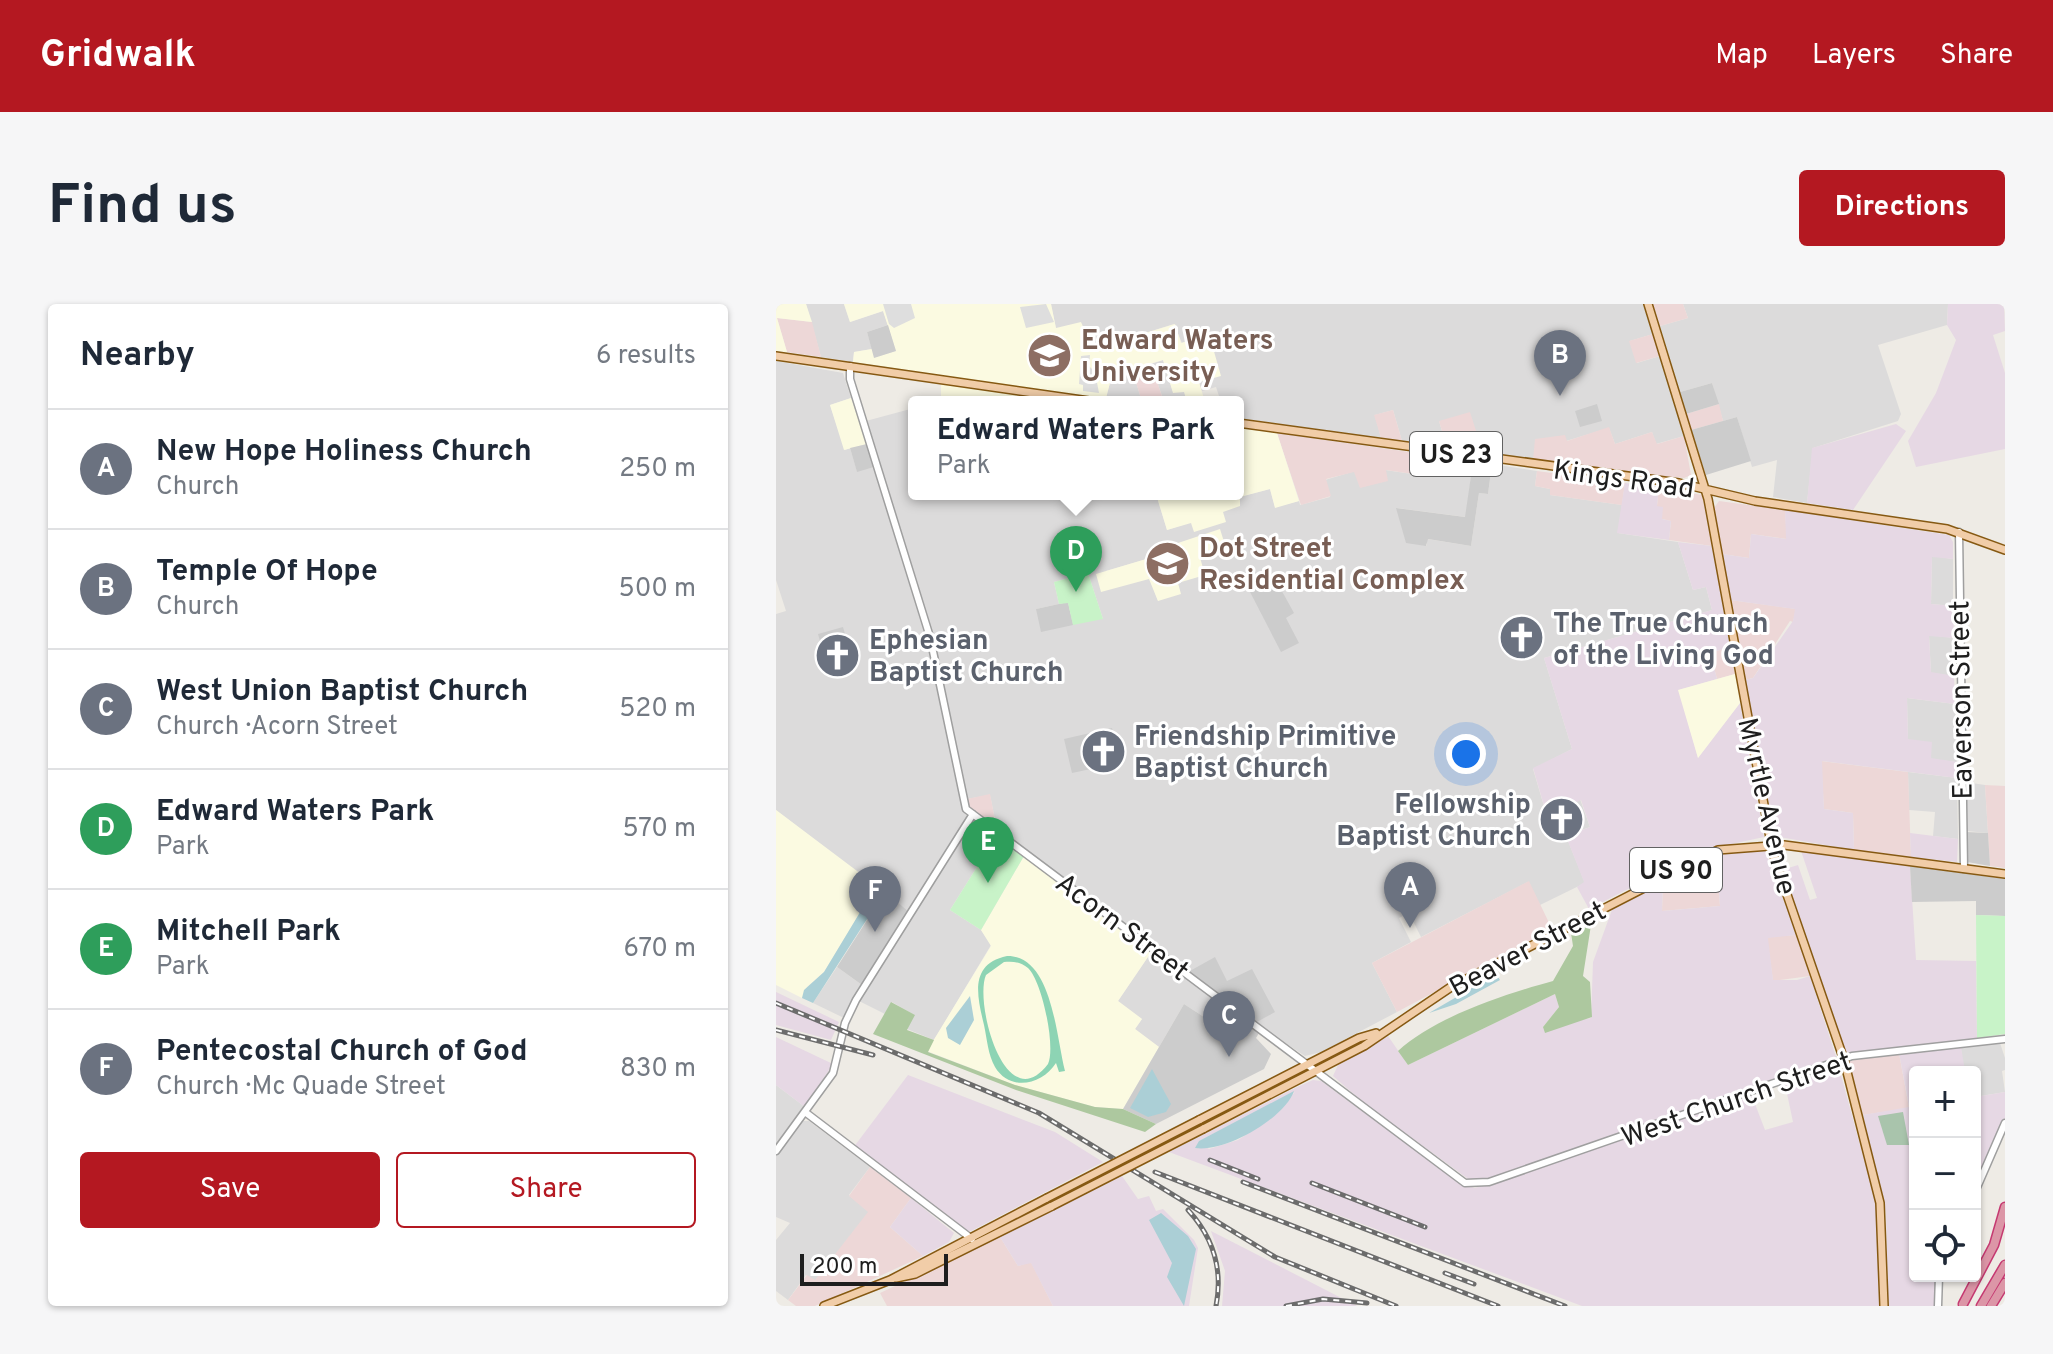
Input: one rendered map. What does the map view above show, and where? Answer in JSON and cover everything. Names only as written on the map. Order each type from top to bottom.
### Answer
[{"type":"highway","points":[[1963,1305],[1994,1245],[2005,1207]]},
{"type":"highway","points":[[1963,1305],[2005,1231]]},
{"type":"highway","points":[[1986,1305],[2005,1265]]},
{"type":"highway","points":[[1986,1305],[2005,1283]]},
{"type":"main road","name":"Myrtle Avenue","points":[[1648,304],[1705,489],[1771,844],[1844,1060],[1882,1212],[1884,1306]]},
{"type":"main road","points":[[776,356],[1055,396]]},
{"type":"main road","name":"Kings Road","points":[[1244,424],[1705,489],[1755,501],[1959,532],[2005,550]]},
{"type":"main road","name":"Beaver Street","points":[[890,1280],[915,1274],[978,1243],[1364,1046],[1451,987],[1707,854],[1724,848],[1771,844],[2005,874]]},
{"type":"main road","name":"Beaver Street","points":[[824,1306],[840,1304],[890,1280],[1359,1038],[1382,1031]]},
{"type":"street","name":"Acorn Street","points":[[850,366],[850,379],[930,637],[966,809],[1460,1180],[1474,1185]]},
{"type":"street","name":"Eaverson Street","points":[[1959,532],[1964,869]]},
{"type":"street","points":[[776,1151],[836,1068],[845,1023],[856,1000],[973,814]]},
{"type":"street","name":"West Church Street","points":[[1474,1185],[1844,1060],[1872,1053],[2005,1039]]},
{"type":"street","points":[[805,1112],[978,1243]]},
{"type":"street","points":[[1981,1178],[2005,1123]]},
{"type":"street","points":[[1938,1306],[1939,1282]]},
{"type":"shaded area","points":[[776,304],[806,304],[812,322],[777,318],[787,352],[776,351]]},
{"type":"shaded area","points":[[806,304],[844,304],[850,322],[883,311],[888,325],[867,332],[872,349],[854,352],[853,362],[821,357]]},
{"type":"shaded area","name":"Edward Waters University","points":[[844,304],[1051,304],[1056,328],[1081,322],[1093,349],[1175,324],[1181,343],[1209,334],[1221,376],[1199,382],[1203,396],[1173,393],[1163,360],[1112,375],[1107,396],[941,396],[941,375],[853,362],[854,352],[872,349],[875,357],[896,351],[883,311],[850,322]]},
{"type":"shaded area","points":[[883,304],[911,304],[915,318],[894,328],[889,324]]},
{"type":"shaded area","points":[[1046,304],[1054,322],[1026,328],[1020,307]]},
{"type":"shaded area","points":[[1051,304],[1643,304],[1653,334],[1630,341],[1637,363],[1660,356],[1684,436],[1656,444],[1652,432],[1615,444],[1609,428],[1566,441],[1533,460],[1478,452],[1479,440],[1439,421],[1447,448],[1402,441],[1393,410],[1375,415],[1381,438],[1244,419],[1244,396],[1219,396],[1216,387],[1202,391],[1174,324],[1093,349],[1085,326],[1056,329]]},
{"type":"shaded area","points":[[1653,304],[1683,304],[1688,318],[1660,326]]},
{"type":"shaded area","points":[[1683,304],[1948,304],[1947,325],[1878,345],[1901,414],[1898,421],[1813,448],[1807,503],[1773,497],[1777,460],[1752,467],[1737,417],[1723,421],[1712,383],[1680,392],[1660,326],[1688,318]]},
{"type":"shaded area","points":[[1948,304],[2004,304],[2005,331],[1993,335],[2005,373],[2005,449],[1916,467],[1908,441],[1936,393],[1956,340],[1947,325]]},
{"type":"shaded area","points":[[777,318],[812,322],[821,357],[787,352]]},
{"type":"shaded area","points":[[888,325],[896,351],[874,358],[867,332]]},
{"type":"shaded area","points":[[1653,334],[1660,356],[1636,363],[1629,341]]},
{"type":"shaded area","points":[[1090,355],[1089,366],[1095,372],[1099,393],[1083,391],[1083,385],[1079,384],[1081,356]]},
{"type":"shaded area","points":[[1163,360],[1173,392],[1185,392],[1186,396],[1162,396],[1151,364]]},
{"type":"shaded area","points":[[776,361],[843,373],[851,398],[830,405],[845,450],[850,448],[857,471],[874,467],[928,640],[967,818],[908,911],[776,810],[776,614],[786,611],[776,580]]},
{"type":"shaded area","points":[[1151,364],[1162,396],[1140,396],[1132,369]]},
{"type":"shaded area","points":[[1132,369],[1140,396],[1107,396],[1112,375]]},
{"type":"shaded area","points":[[1712,383],[1719,404],[1686,414],[1680,392]]},
{"type":"shaded area","points":[[851,398],[867,444],[844,450],[830,405]]},
{"type":"shaded area","points":[[1597,404],[1602,421],[1580,427],[1575,411]]},
{"type":"shaded area","points":[[1719,404],[1723,421],[1691,430],[1686,414]]},
{"type":"shaded area","points":[[908,410],[908,500],[1158,500],[1167,530],[1222,512],[1236,500],[1244,500],[1244,496],[1270,489],[1275,507],[1299,501],[1300,505],[1330,497],[1325,480],[1355,471],[1360,487],[1385,470],[1412,474],[1416,453],[1473,462],[1466,517],[1397,508],[1427,546],[1427,539],[1471,546],[1479,493],[1488,494],[1492,464],[1537,471],[1535,486],[1550,489],[1550,495],[1622,505],[1618,533],[1678,542],[1693,590],[1706,587],[1712,610],[1544,658],[1572,749],[1533,769],[1554,840],[1566,836],[1585,883],[1540,905],[1528,882],[1421,937],[1409,913],[1399,918],[1411,942],[1372,963],[1397,1012],[1321,1052],[1305,1056],[1255,1023],[1227,981],[1188,972],[997,830],[990,795],[967,799],[933,635],[866,421]],"holes":[[[1220,530],[1178,583],[1158,601],[1150,579],[1106,571],[1174,551],[1173,545]],[[1088,573],[1103,619],[1036,609],[1059,604],[1054,582]]]},
{"type":"shaded area","points":[[1393,410],[1402,441],[1381,438],[1374,415]]},
{"type":"shaded area","points":[[1470,412],[1479,440],[1478,452],[1447,448],[1439,421]]},
{"type":"shaded area","points":[[1737,417],[1751,461],[1706,475],[1691,430]]},
{"type":"shaded area","points":[[1896,424],[1906,431],[1853,510],[1807,503],[1812,448]]},
{"type":"shaded area","points":[[1609,427],[1615,444],[1652,432],[1657,444],[1684,436],[1691,475],[1684,478],[1627,473],[1533,460],[1535,439],[1565,435],[1567,441]]},
{"type":"shaded area","name":"Edward Waters University","points":[[1244,429],[1277,433],[1299,501],[1275,508],[1270,489],[1244,496]]},
{"type":"shaded area","points":[[1277,433],[1416,453],[1413,474],[1386,470],[1388,481],[1360,488],[1354,472],[1326,479],[1331,496],[1301,505]]},
{"type":"shaded area","points":[[867,444],[874,467],[857,472],[850,448]]},
{"type":"shaded area","points":[[1473,462],[1492,464],[1488,494],[1479,493],[1471,546],[1428,539],[1426,546],[1406,543],[1396,508],[1465,517]]},
{"type":"shaded area","points":[[1537,471],[1625,483],[1622,505],[1550,495],[1550,489],[1535,486]]},
{"type":"shaded area","points":[[1625,483],[1659,487],[1657,506],[1663,507],[1662,519],[1671,521],[1669,540],[1617,533]]},
{"type":"shaded area","points":[[1659,487],[1702,495],[1712,546],[1669,540],[1671,521],[1662,519],[1657,506]]},
{"type":"shaded area","name":"Edward Waters University","points":[[1158,500],[1240,500],[1240,506],[1223,512],[1226,522],[1194,532],[1191,523],[1167,530]]},
{"type":"shaded area","points":[[1719,501],[1785,510],[1787,539],[1751,534],[1749,558],[1722,554],[1714,508]]},
{"type":"shaded area","points":[[1785,510],[1949,535],[1953,542],[1953,559],[1932,557],[1931,604],[1953,606],[1954,638],[1929,636],[1931,672],[1954,676],[1955,704],[1907,698],[1908,739],[1932,742],[1931,758],[1957,762],[1957,778],[1822,761],[1824,809],[1853,813],[1854,850],[1773,836],[1745,680],[1753,678],[1793,621],[1795,609],[1730,600],[1722,554],[1749,558],[1751,534],[1786,539]]},
{"type":"shaded area","name":"Dot Street Residential Complex","points":[[1220,529],[1225,545],[1199,554],[1205,575],[1178,583],[1181,594],[1158,601],[1149,579],[1101,592],[1096,574],[1173,551],[1172,545]]},
{"type":"shaded area","points":[[1678,542],[1712,546],[1730,647],[1710,653],[1717,679],[1679,690],[1698,758],[1740,703],[1764,837],[1704,850],[1589,909],[1577,887],[1584,882],[1566,836],[1590,827],[1581,800],[1547,816],[1533,768],[1572,749],[1544,658],[1712,610],[1706,587],[1693,590]]},
{"type":"shaded area","points":[[1932,556],[1953,559],[1953,606],[1931,604]]},
{"type":"shaded area","points":[[1278,584],[1294,613],[1286,618],[1299,643],[1281,652],[1249,590]]},
{"type":"shaded area","points":[[1730,600],[1796,609],[1793,622],[1790,621],[1753,678],[1745,680]]},
{"type":"shaded area","points":[[1068,602],[1073,625],[1041,632],[1036,609]]},
{"type":"shaded area","points":[[843,627],[855,668],[829,674],[818,634]]},
{"type":"shaded area","points":[[1529,627],[1537,651],[1514,657],[1505,634]]},
{"type":"shaded area","points":[[1929,635],[1954,638],[1954,676],[1931,673]]},
{"type":"shaded area","points":[[1730,647],[1735,674],[1717,679],[1710,653]]},
{"type":"shaded area","points":[[1735,674],[1740,703],[1698,758],[1678,690]]},
{"type":"shaded area","points":[[1907,698],[1955,704],[1957,762],[1931,759],[1908,739]]},
{"type":"shaded area","points":[[1112,728],[1119,763],[1072,773],[1064,739]]},
{"type":"shaded area","points":[[1821,761],[1908,772],[1911,857],[1854,850],[1853,813],[1824,809]]},
{"type":"shaded area","points":[[1908,772],[1957,778],[1958,839],[1933,836],[1935,812],[1909,810]]},
{"type":"shaded area","points":[[1965,782],[1985,785],[1988,833],[1966,831]]},
{"type":"shaded area","points":[[1985,785],[2005,786],[2005,868],[1990,866]]},
{"type":"shaded area","points":[[990,794],[997,830],[969,808],[967,799]]},
{"type":"shaded area","points":[[1580,799],[1590,827],[1573,833],[1564,807]]},
{"type":"shaded area","points":[[1564,807],[1573,833],[1555,841],[1547,816]]},
{"type":"shaded area","points":[[776,810],[885,892],[880,899],[871,895],[824,972],[807,987],[802,998],[776,985]]},
{"type":"shaded area","points":[[976,819],[997,835],[950,910],[981,930],[991,945],[934,1040],[907,1029],[914,1015],[892,1002],[885,1014],[859,1001]]},
{"type":"shaded area","points":[[1966,832],[1988,833],[1990,866],[1967,862]]},
{"type":"shaded area","points":[[1910,833],[1958,839],[1957,862],[1911,857]]},
{"type":"shaded area","points":[[1766,850],[1796,935],[1768,938],[1773,980],[1797,980],[1810,976],[1837,1060],[1486,1181],[1471,1181],[1364,1103],[1333,1076],[1339,1063],[1388,1036],[1408,1065],[1555,994],[1559,1007],[1543,1027],[1591,1018],[1593,962],[1613,907],[1663,882],[1662,911],[1720,906],[1716,855]]},
{"type":"shaded area","points":[[1801,851],[1910,866],[1916,960],[1976,961],[1977,1038],[1846,1053],[1782,870],[1798,865],[1810,900],[1817,898]]},
{"type":"shaded area","points":[[1716,855],[1720,906],[1662,911],[1663,882]]},
{"type":"shaded area","points":[[1024,856],[1152,951],[1118,1001],[1142,1019],[1135,1029],[1159,1047],[1123,1109],[1095,1107],[1015,1085],[927,1051],[991,946],[981,930]]},
{"type":"shaded area","points":[[1910,866],[2005,879],[2005,916],[1976,915],[1976,901],[1912,902]]},
{"type":"shaded area","points":[[1529,881],[1552,929],[1397,1012],[1372,963]]},
{"type":"shaded area","points":[[885,892],[908,911],[862,985],[837,967]]},
{"type":"shaded area","points":[[1796,935],[1810,976],[1773,981],[1767,937]]},
{"type":"shaded area","points":[[1152,951],[1218,1001],[1204,1017],[1184,1004],[1159,1047],[1135,1029],[1142,1019],[1118,1001]]},
{"type":"shaded area","points":[[1215,957],[1227,981],[1252,969],[1275,1012],[1255,1023],[1188,972]]},
{"type":"shaded area","points":[[837,967],[862,985],[844,1018],[813,1003]]},
{"type":"shaded area","points":[[776,992],[839,1022],[831,1040],[776,1025]]},
{"type":"shaded area","points":[[1218,1001],[1259,1033],[1256,1038],[1271,1054],[1264,1069],[1156,1124],[1123,1109],[1184,1004],[1204,1017]]},
{"type":"shaded area","points":[[776,1037],[833,1064],[805,1107],[776,1085]]},
{"type":"shaded area","points":[[2000,1043],[2005,1058],[2005,1070],[2002,1071],[2005,1092],[1981,1096],[1981,1066],[1962,1066],[1961,1047]]},
{"type":"shaded area","points":[[1961,1047],[1964,1066],[1909,1066],[1909,1107],[1899,1053]]},
{"type":"shaded area","points":[[1899,1053],[1909,1108],[1863,1115],[1849,1061]]},
{"type":"shaded area","points":[[1839,1068],[1877,1207],[1879,1306],[1582,1306],[1169,1152],[1313,1080],[1321,1081],[1460,1183],[1475,1188],[1752,1096],[1765,1130],[1793,1122],[1785,1084]],"holes":[[[1295,1092],[1263,1124],[1238,1140],[1209,1149],[1199,1141]]]},
{"type":"shaded area","points":[[908,1075],[1055,1132],[1103,1162],[971,1231],[965,1231],[853,1148]]},
{"type":"shaded area","points":[[776,1085],[805,1107],[776,1146]]},
{"type":"shaded area","points":[[2005,1092],[2005,1118],[1981,1172],[1981,1138],[1981,1096]]},
{"type":"shaded area","points":[[1909,1107],[1909,1282],[1936,1282],[1935,1306],[1888,1306],[1886,1213],[1863,1115]]},
{"type":"shaded area","points":[[1903,1112],[1909,1145],[1887,1145],[1878,1116]]},
{"type":"shaded area","points":[[801,1121],[809,1121],[870,1167],[849,1195],[869,1212],[815,1281],[806,1275],[788,1300],[776,1291],[776,1240],[790,1223],[776,1217],[776,1155]]},
{"type":"shaded area","points":[[870,1167],[911,1198],[890,1227],[923,1256],[815,1306],[796,1306],[788,1300],[807,1275],[815,1280],[868,1212],[849,1196]]},
{"type":"shaded area","points":[[1122,1176],[1138,1199],[1149,1196],[1156,1211],[1163,1209],[1194,1240],[1198,1248],[1189,1306],[1053,1306],[1031,1263],[1018,1266],[1000,1237]]},
{"type":"shaded area","points":[[911,1198],[954,1233],[949,1242],[923,1256],[890,1227]]},
{"type":"shaded area","points":[[1211,1231],[1357,1306],[1222,1306],[1225,1271]]},
{"type":"shaded area","points":[[1000,1237],[1018,1266],[1031,1262],[1053,1306],[887,1306],[880,1293]]},
{"type":"green space","points":[[1088,573],[1103,619],[1073,625],[1068,603],[1059,604],[1054,582]]},
{"type":"green space","points":[[997,835],[1024,856],[981,930],[950,910]]},
{"type":"green space","points":[[1976,915],[2005,916],[2005,1034],[1977,1038]]},
{"type":"green space","points":[[1591,925],[1583,976],[1590,982],[1592,1017],[1545,1033],[1543,1027],[1559,1007],[1555,994],[1408,1065],[1398,1051],[1451,1017],[1553,981],[1573,946],[1571,933]]},
{"type":"green space","points":[[1007,956],[1022,959],[1034,969],[1043,983],[1055,1019],[1065,1071],[1059,1072],[1056,1063],[1035,1081],[1017,1083],[1001,1075],[995,1067],[978,993],[981,974],[995,960]],"holes":[[[1004,962],[1020,963],[1028,968],[1038,986],[1046,1014],[1050,1056],[1048,1064],[1032,1077],[1018,1078],[1006,1068],[989,1030],[983,989],[986,975]]]},
{"type":"green space","points":[[891,1002],[915,1015],[907,1030],[934,1040],[928,1052],[1015,1085],[1095,1107],[1123,1109],[1156,1124],[1145,1132],[1016,1090],[873,1034]]},
{"type":"water","points":[[876,892],[880,899],[813,1003],[802,998],[804,990],[824,972],[868,899]]},
{"type":"water","points":[[1496,974],[1500,980],[1456,1004],[1429,1013]]},
{"type":"water","points":[[970,996],[974,1020],[960,1045],[948,1038],[946,1028]]},
{"type":"water","points":[[1152,1069],[1171,1104],[1166,1112],[1148,1117],[1130,1108]]},
{"type":"water","points":[[1294,1091],[1279,1112],[1252,1132],[1222,1145],[1195,1148],[1199,1141]]},
{"type":"water","points":[[1161,1213],[1188,1236],[1196,1249],[1184,1306],[1167,1277],[1172,1263],[1149,1220]]},
{"type":"railway","points":[[776,1003],[1039,1113],[1275,1257],[1396,1306]]},
{"type":"railway","points":[[776,1030],[873,1055]]},
{"type":"railway","points":[[1210,1160],[1258,1179]]},
{"type":"railway","points":[[1155,1172],[1498,1306]]},
{"type":"railway","points":[[1243,1182],[1565,1306]]},
{"type":"railway","points":[[1312,1183],[1425,1227]]},
{"type":"railway","points":[[1188,1210],[1204,1231],[1214,1255],[1218,1280],[1216,1306]]},
{"type":"railway","points":[[1445,1273],[1474,1284]]},
{"type":"railway","points":[[1286,1306],[1323,1299],[1367,1303]]},
{"type":"place","name":"Edward Waters University","points":[[1050,355]]},
{"type":"place","name":"Temple Of Hope","points":[[1560,396]]},
{"type":"place","name":"Dot Street Residential Complex","points":[[1168,563]]},
{"type":"place","name":"Edward Waters Park","points":[[1076,592]]},
{"type":"place","name":"The True Church of the Living God","points":[[1522,638]]},
{"type":"place","name":"Ephesian Baptist Church","points":[[838,655]]},
{"type":"place","name":"Friendship Primitive Baptist Church","points":[[1103,751]]},
{"type":"place","name":"Fellowship Baptist Church","points":[[1562,819]]},
{"type":"place","name":"Mitchell Park","points":[[988,883]]},
{"type":"place","name":"New Hope Holiness Church","points":[[1410,928]]},
{"type":"place","name":"Pentecostal Church of God","points":[[875,932]]},
{"type":"place","name":"West Union Baptist Church","points":[[1229,1057]]}]
